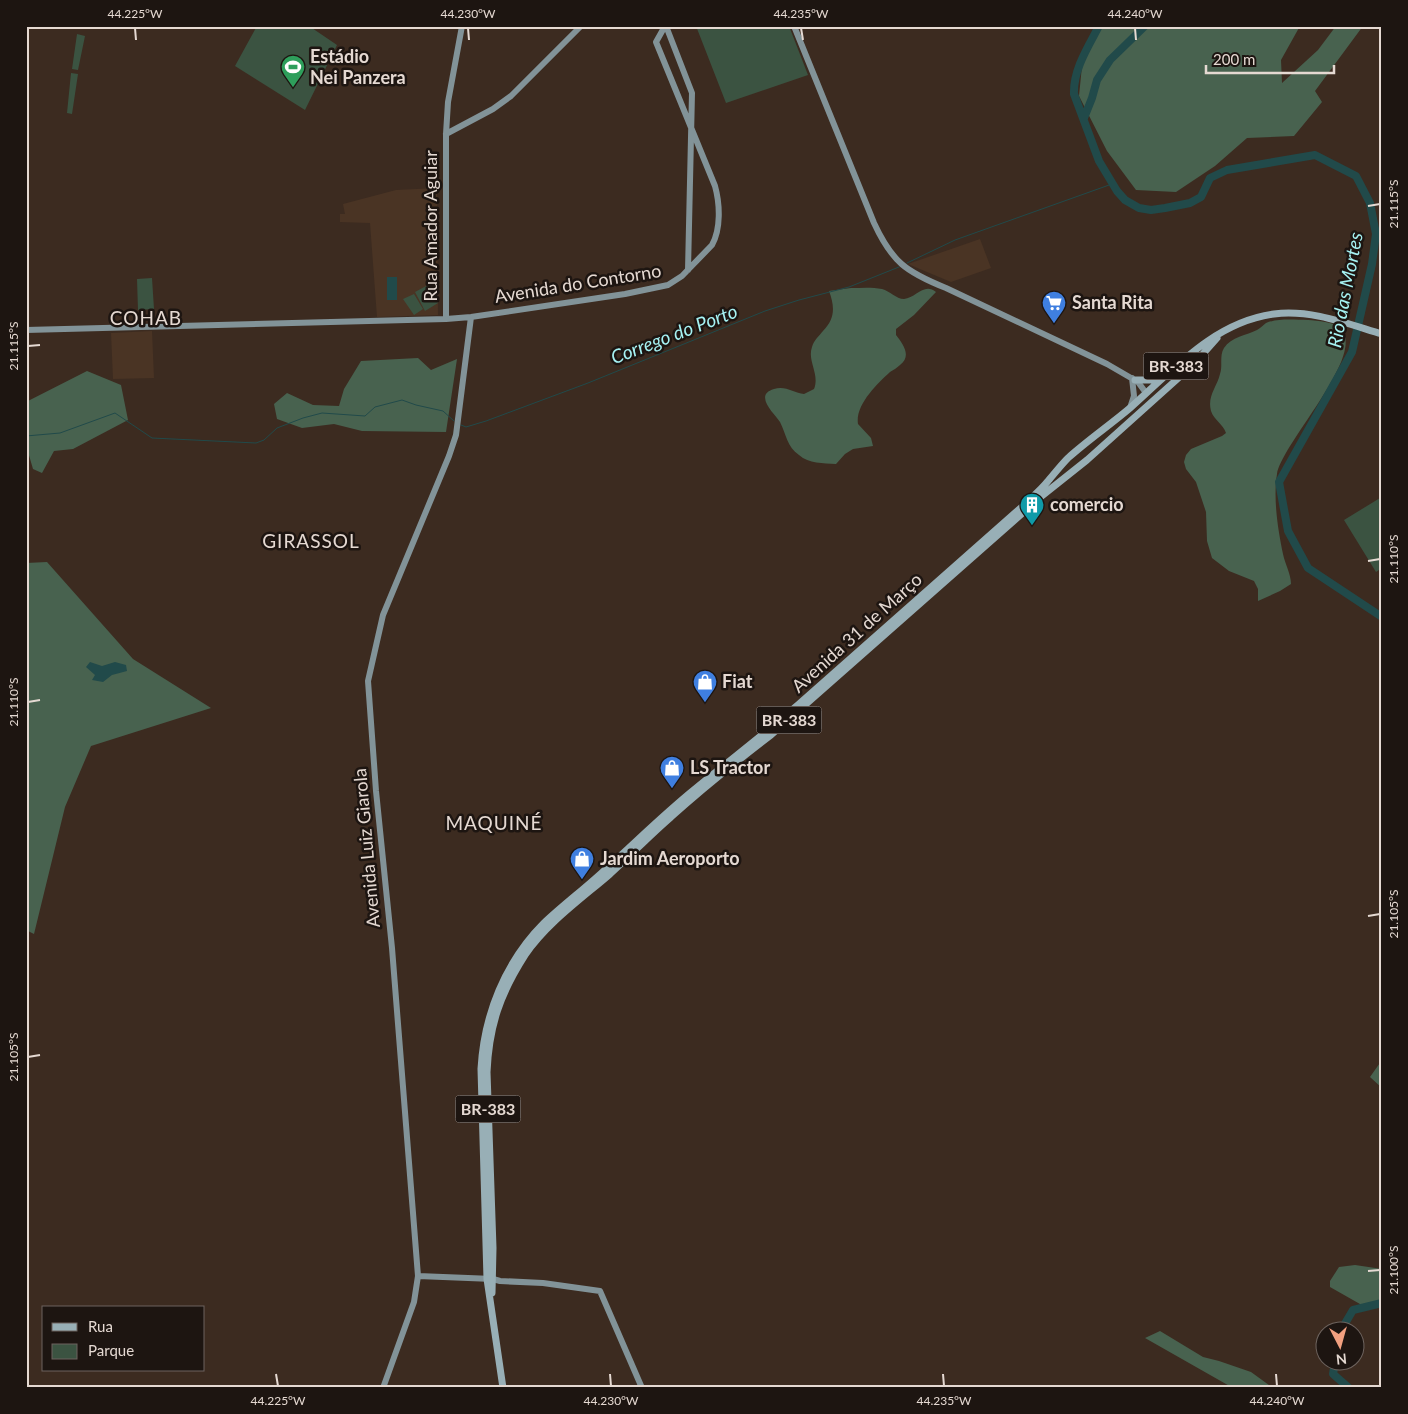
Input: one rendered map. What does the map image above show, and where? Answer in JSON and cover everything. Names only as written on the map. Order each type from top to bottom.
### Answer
[{"type":"main road","name":"Avenida 31 de Março","points":[[503,1388],[491,1307],[487,1149],[488,1046],[493,1012],[524,952],[719,773],[771,735],[1042,488],[1074,453],[1130,408],[1198,347],[1227,329],[1255,317],[1276,314],[1298,313],[1335,320],[1380,333]]},
{"type":"main road","name":"Avenida 31 de Março","points":[[906,612],[1087,460],[1194,364],[1227,329]]},
{"type":"main road","points":[[1188,356],[1192,357],[1194,364]]},
{"type":"main road","points":[[1133,379],[1163,378],[1172,384]]},
{"type":"main road","points":[[1142,411],[1146,402],[1146,393]]},
{"type":"main road","points":[[1074,453],[1076,461],[1087,460]]},
{"type":"street","name":"Rua Amador Aguiar","points":[[446,319],[446,134],[451,82],[462,26]]},
{"type":"street","points":[[446,134],[493,109],[511,96],[581,26]]},
{"type":"street","points":[[666,26],[656,42],[691,127]]},
{"type":"street","points":[[666,26],[692,93],[688,270]]},
{"type":"street","points":[[794,26],[874,223],[885,245],[898,262],[910,272],[922,278],[1106,364],[1133,379],[1144,388],[1146,393]]},
{"type":"street","name":"Avenida do Contorno","points":[[26,330],[446,319],[471,317],[660,288],[675,282],[712,245],[715,238],[719,205],[715,186],[691,127]]},
{"type":"street","name":"Avenida Luiz Giarola","points":[[383,1388],[414,1302],[418,1276],[392,948],[376,791],[368,681],[383,615],[456,435],[471,317]]},
{"type":"street","points":[[1130,408],[1134,396],[1133,379]]},
{"type":"street","points":[[418,1276],[543,1283],[600,1291],[642,1388]]},
{"type":"shaded area","points":[[437,188],[438,315],[377,317],[370,223],[340,222],[340,214],[345,214],[343,204],[396,190]]},
{"type":"shaded area","points":[[980,239],[991,268],[951,282],[908,264]]},
{"type":"shaded area","points":[[152,331],[154,378],[113,379],[111,333]]},
{"type":"green space","name":"Estádio Nei Panzera","points":[[257,26],[309,26],[337,45],[305,110],[235,66]]},
{"type":"green space","points":[[696,26],[789,26],[808,75],[726,103]]},
{"type":"green space","points":[[1099,26],[1300,26],[1281,60],[1282,83],[1318,50],[1336,26],[1363,26],[1315,91],[1322,102],[1294,136],[1247,138],[1215,166],[1176,192],[1136,190],[1107,151],[1079,96],[1083,56]]},
{"type":"green space","points":[[77,34],[85,36],[78,70],[72,69]]},
{"type":"green space","points":[[71,73],[78,74],[72,114],[67,113]]},
{"type":"green space","points":[[152,278],[154,309],[138,310],[137,279]]},
{"type":"green space","points":[[428,285],[438,303],[425,311],[415,292]]},
{"type":"green space","points":[[851,288],[882,289],[898,298],[904,299],[928,289],[936,292],[914,315],[896,329],[896,335],[906,354],[904,361],[873,389],[863,402],[858,417],[858,424],[871,438],[873,446],[853,449],[845,454],[836,464],[812,462],[803,458],[792,448],[780,422],[767,405],[765,396],[768,392],[778,388],[804,394],[814,389],[816,378],[811,352],[814,342],[832,317],[833,308],[829,291]]},
{"type":"green space","points":[[414,294],[423,309],[414,315],[403,299]]},
{"type":"green space","points":[[1308,320],[1338,326],[1346,342],[1342,359],[1333,378],[1282,460],[1277,474],[1276,504],[1278,525],[1291,584],[1258,601],[1258,589],[1254,581],[1229,571],[1212,558],[1207,541],[1206,512],[1196,482],[1186,469],[1184,462],[1186,455],[1191,449],[1226,433],[1212,414],[1210,401],[1219,379],[1221,358],[1227,344],[1271,321]]},
{"type":"green space","points":[[418,358],[431,370],[457,359],[446,432],[362,431],[334,424],[302,428],[277,419],[274,404],[287,393],[313,405],[339,406],[344,389],[361,361]]},
{"type":"green space","points":[[87,371],[121,385],[128,420],[73,449],[54,451],[42,473],[33,469],[26,445],[26,402]]},
{"type":"green space","points":[[1380,498],[1382,500],[1382,568],[1376,572],[1344,520]]},
{"type":"green space","points":[[47,562],[133,659],[211,708],[91,746],[65,807],[34,934],[26,930],[26,563]]},
{"type":"green space","points":[[1382,1060],[1382,1088],[1370,1077]]},
{"type":"green space","points":[[1355,1265],[1382,1269],[1382,1306],[1367,1308],[1330,1287],[1330,1281],[1339,1267]]},
{"type":"green space","points":[[1160,1331],[1203,1357],[1251,1372],[1273,1388],[1233,1388],[1145,1338]]},
{"type":"water","points":[[387,277],[397,277],[397,300],[387,300]]},
{"type":"water","points":[[90,662],[102,666],[115,662],[126,665],[127,671],[112,675],[103,682],[92,680],[95,675],[86,667]]},
{"type":"waterway","name":"Rio das Mortes","points":[[1099,26],[1079,67],[1074,85],[1074,94],[1099,161],[1117,191],[1125,200],[1139,208],[1151,210],[1190,203],[1201,197],[1210,178],[1227,170],[1315,155],[1356,176],[1370,203],[1376,234],[1372,264],[1352,352],[1279,482],[1288,531],[1308,568],[1382,617]]},
{"type":"waterway","points":[[1084,118],[1097,80],[1110,60],[1145,26]]},
{"type":"waterway","points":[[907,263],[955,240],[1112,184]]},
{"type":"waterway","name":"Corrego do Porto","points":[[461,425],[466,427],[486,421],[588,383],[765,311],[849,287],[899,267]]},
{"type":"waterway","name":"Corrego do Porto","points":[[26,436],[60,433],[115,413],[152,438],[256,443],[264,440],[277,428],[303,418],[322,413],[365,416],[375,407],[402,400],[443,411],[454,421]]},
{"type":"waterway","points":[[1346,1322],[1353,1310],[1382,1303]]},
{"type":"waterway","points":[[1333,1372],[1333,1374],[1349,1388]]},
{"type":"place","name":"Estádio Nei Panzera","points":[[293,88]]},
{"type":"place","name":"Santa Rita","points":[[1054,324]]},
{"type":"place","name":"comercio","points":[[1032,526]]},
{"type":"place","name":"Fiat","points":[[705,703]]},
{"type":"place","name":"LS Tractor","points":[[672,789]]},
{"type":"place","name":"Jardim Aeroporto","points":[[582,880]]},
{"type":"district","name":"COHAB","points":[[146,318]]},
{"type":"district","name":"GIRASSOL","points":[[311,541]]},
{"type":"district","name":"MAQUINÉ","points":[[494,823]]}]
